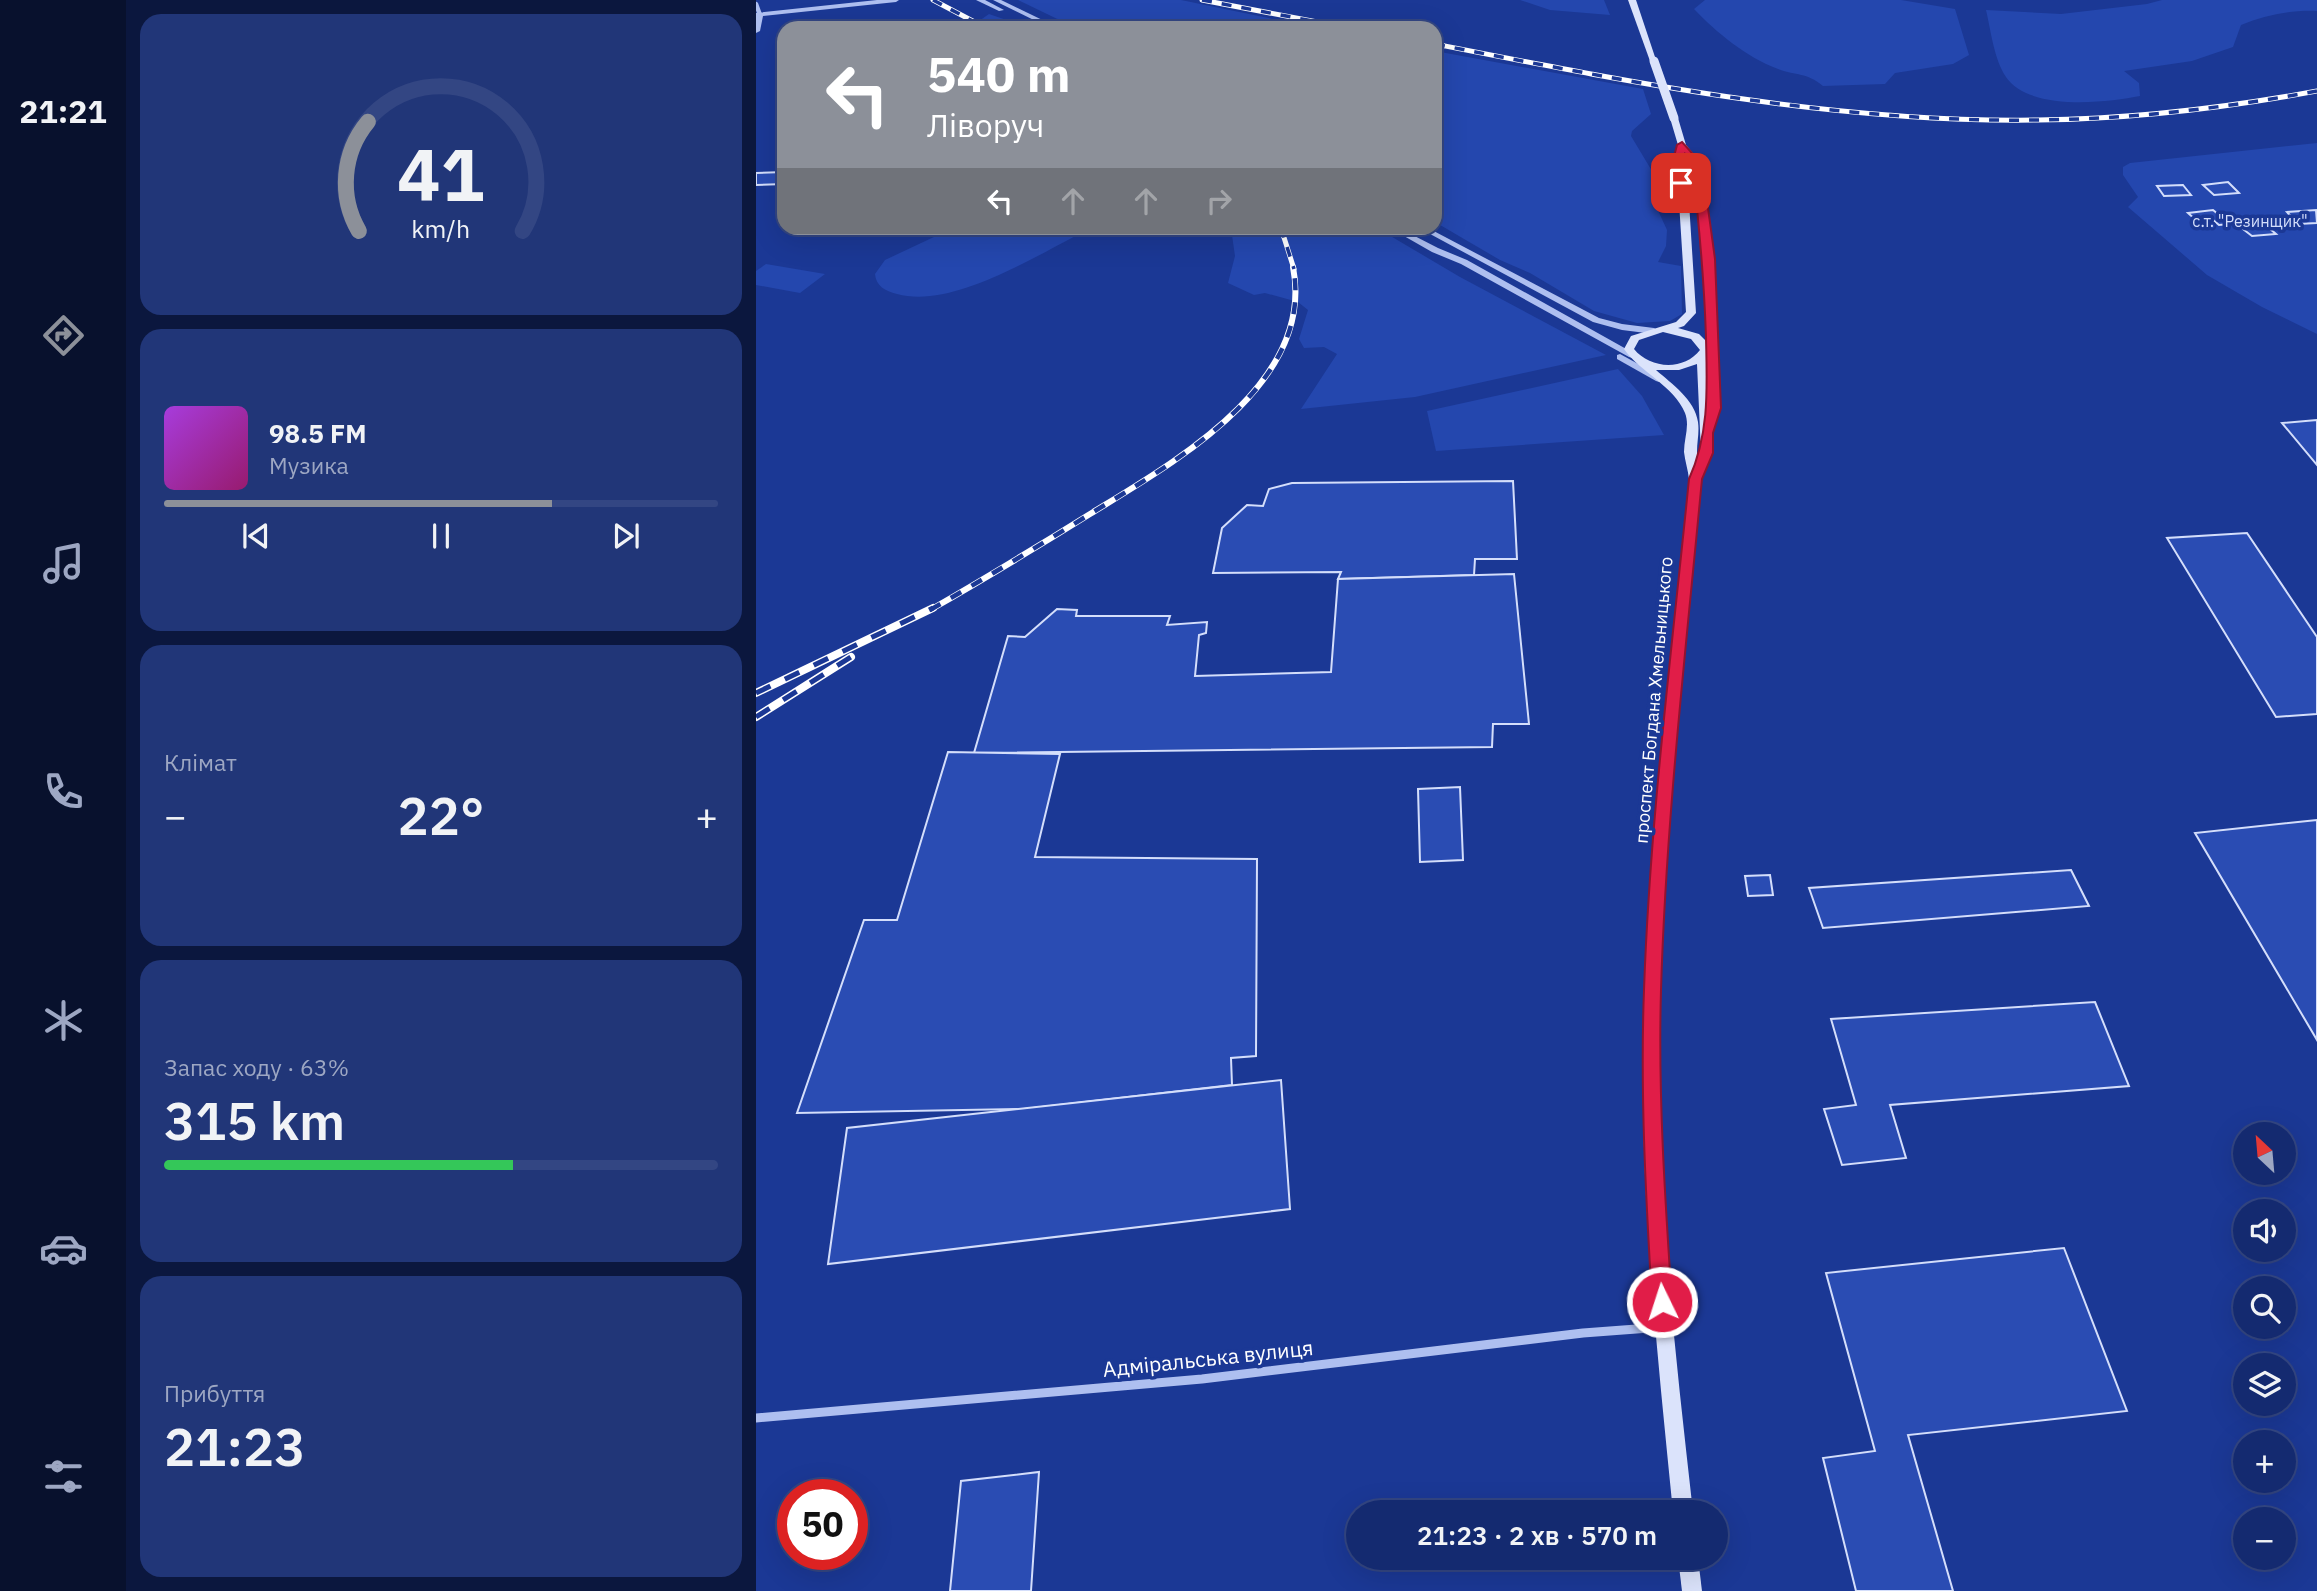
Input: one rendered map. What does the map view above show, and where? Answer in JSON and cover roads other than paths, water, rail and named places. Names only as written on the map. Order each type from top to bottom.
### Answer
[{"type":"main road","name":"проспект Богдана Хмельницького","points":[[1632,0],[1682,145],[1697,164],[1709,259],[1713,331],[1714,408],[1707,433]]},
{"type":"main road","name":"проспект Богдана Хмельницького","points":[[1667,330],[1686,320],[1691,313],[1684,202],[1677,164],[1682,145]]},
{"type":"main road","points":[[1703,350],[1690,334],[1667,330],[1654,331],[1635,338],[1629,349],[1636,358],[1661,367],[1686,365],[1703,350],[1713,331]]},
{"type":"main road","name":"проспект Богдана Хмельницького","points":[[1695,479],[1707,453],[1703,350]]},
{"type":"main road","name":"проспект Богдана Хмельницького","points":[[1636,358],[1677,394],[1690,412],[1693,424],[1690,451],[1695,479],[1662,829],[1652,991],[1656,1201],[1663,1327],[1682,1500]]},
{"type":"main road","points":[[1689,1570],[1692,1591]]},
{"type":"street","points":[[758,15],[896,0]]},
{"type":"street","points":[[979,0],[1021,21]]},
{"type":"street","points":[[996,0],[1041,21]]},
{"type":"street","points":[[756,4],[756,31]]},
{"type":"street","points":[[1407,235],[1464,262],[1636,358]]},
{"type":"street","points":[[1436,235],[1596,320],[1654,331]]},
{"type":"street","points":[[1435,250],[1455,266],[1665,384]]},
{"type":"street","name":"Адміральська вулиця","points":[[756,1418],[1202,1379],[1583,1332],[1663,1327]]},
{"type":"railway","points":[[933,0],[973,21]]},
{"type":"railway","points":[[1202,0],[1312,21]]},
{"type":"railway","points":[[1442,45],[1735,98],[1810,108],[1962,119],[2038,120],[2143,115],[2248,103],[2317,91]]},
{"type":"railway","points":[[1283,235],[1294,269]]},
{"type":"railway","points":[[930,610],[1160,470],[1197,444],[1231,415],[1261,383],[1283,348],[1294,309],[1293,267]]},
{"type":"railway","points":[[756,693],[933,608]]},
{"type":"railway","points":[[756,717],[851,657]]},
{"type":"park label","name":"с.т. \"Резинщик\"","points":[[2250,221]]}]
